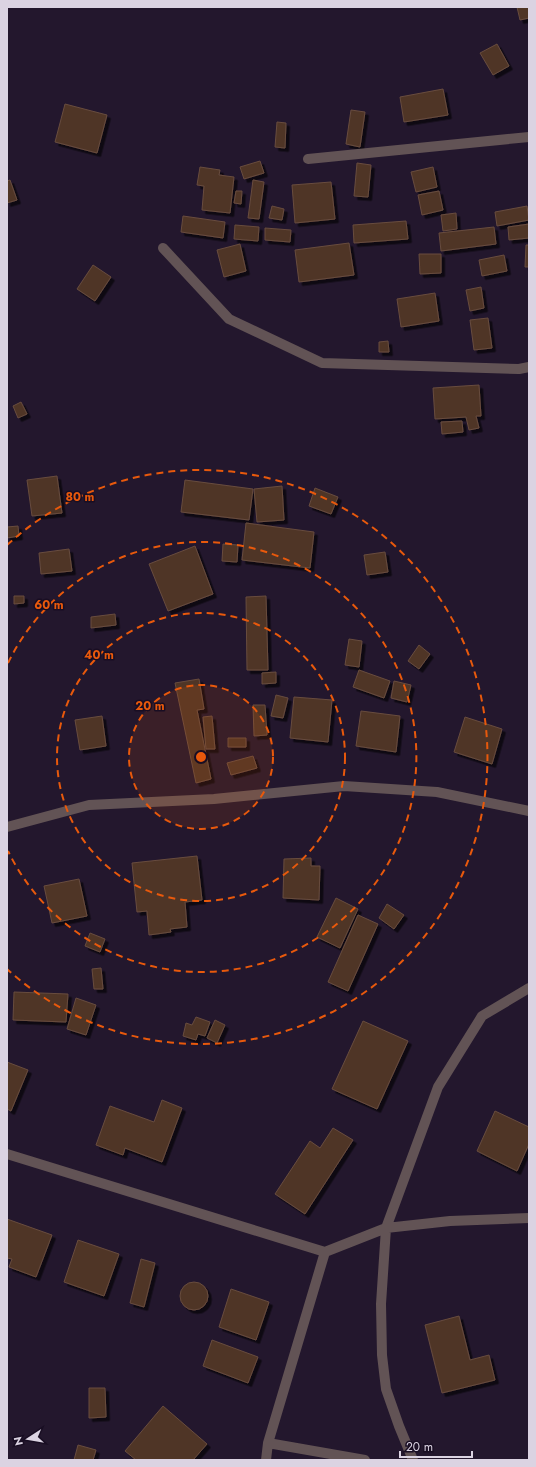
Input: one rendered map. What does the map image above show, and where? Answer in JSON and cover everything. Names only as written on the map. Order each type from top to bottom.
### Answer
[{"type":"street","points":[[308,159],[529,138]]},
{"type":"street","points":[[164,248],[229,319],[322,363],[519,369],[529,367]]},
{"type":"street","points":[[7,827],[89,805],[214,800],[344,786],[437,792],[529,811]]},
{"type":"street","points":[[413,1460],[386,1389],[382,1355],[381,1304],[386,1228],[438,1087],[482,1016],[529,988]]},
{"type":"street","points":[[7,1154],[325,1252],[386,1228],[450,1221],[529,1218]]},
{"type":"street","points":[[266,1460],[268,1443],[325,1252]]},
{"type":"street","points":[[268,1443],[365,1460]]},
{"type":"building","points":[[517,7],[529,7],[529,18],[520,20]]},
{"type":"building","points":[[497,44],[509,66],[493,75],[480,53]]},
{"type":"building","points":[[443,89],[448,115],[404,122],[400,97]]},
{"type":"building","points":[[65,104],[107,115],[97,153],[55,142]]},
{"type":"building","points":[[351,110],[365,112],[360,147],[346,144]]},
{"type":"building","points":[[277,122],[286,123],[285,148],[275,147]]},
{"type":"building","points":[[260,161],[264,173],[244,179],[240,167]]},
{"type":"building","points":[[357,163],[371,165],[368,197],[354,196]]},
{"type":"building","points":[[200,167],[220,170],[219,175],[234,177],[230,213],[202,210],[204,186],[197,185]]},
{"type":"building","points":[[433,167],[437,187],[416,192],[411,172]]},
{"type":"building","points":[[10,180],[17,200],[7,203],[7,181]]},
{"type":"building","points":[[253,180],[264,182],[259,219],[248,218]]},
{"type":"building","points":[[331,182],[335,219],[295,223],[292,185]]},
{"type":"building","points":[[236,191],[242,191],[241,204],[234,203]]},
{"type":"building","points":[[439,191],[443,210],[422,215],[418,195]]},
{"type":"building","points":[[272,206],[284,209],[282,220],[269,218]]},
{"type":"building","points":[[527,206],[529,220],[497,226],[495,212]]},
{"type":"building","points":[[456,213],[457,229],[443,231],[441,215]]},
{"type":"building","points":[[183,216],[225,222],[223,238],[181,232]]},
{"type":"building","points":[[406,221],[408,239],[354,243],[353,225]]},
{"type":"building","points":[[529,224],[529,238],[509,240],[508,227]]},
{"type":"building","points":[[235,225],[259,227],[258,241],[234,239]]},
{"type":"building","points":[[494,227],[496,244],[441,251],[439,233]]},
{"type":"building","points":[[265,228],[291,230],[290,242],[265,240]]},
{"type":"building","points":[[349,243],[354,275],[299,282],[295,250]]},
{"type":"building","points":[[240,244],[246,271],[224,277],[217,250]]},
{"type":"building","points":[[526,245],[529,245],[529,267],[525,267]]},
{"type":"building","points":[[419,254],[441,254],[441,273],[420,274]]},
{"type":"building","points":[[504,255],[507,271],[482,276],[479,260]]},
{"type":"building","points":[[93,265],[111,277],[95,301],[77,289]]},
{"type":"building","points":[[481,287],[484,308],[470,311],[466,290]]},
{"type":"building","points":[[435,293],[439,321],[401,327],[397,299]]},
{"type":"building","points":[[488,318],[492,348],[474,350],[470,320]]},
{"type":"building","points":[[388,341],[389,352],[379,352],[379,342]]},
{"type":"building","points":[[479,385],[481,416],[476,416],[479,428],[469,430],[466,417],[435,419],[433,388]]},
{"type":"building","points":[[21,402],[27,414],[18,418],[13,406]]},
{"type":"building","points":[[462,421],[463,432],[442,434],[441,422]]},
{"type":"building","points":[[57,476],[62,513],[32,516],[27,480]]},
{"type":"building","points":[[185,480],[253,489],[249,520],[181,512]]},
{"type":"building","points":[[282,486],[284,520],[257,522],[254,489]]},
{"type":"building","points":[[315,488],[338,497],[331,514],[309,506]]},
{"type":"building","points":[[246,523],[314,532],[310,568],[242,560]]},
{"type":"building","points":[[18,526],[19,536],[7,538],[7,527]]},
{"type":"building","points":[[223,544],[238,545],[237,562],[222,561]]},
{"type":"building","points":[[195,546],[213,594],[168,611],[149,564]]},
{"type":"building","points":[[69,549],[72,571],[41,574],[39,553]]},
{"type":"building","points":[[385,552],[388,572],[367,575],[364,555]]},
{"type":"building","points":[[14,596],[24,596],[24,603],[14,604]]},
{"type":"building","points":[[266,596],[268,670],[247,670],[246,597]]},
{"type":"building","points":[[115,614],[116,625],[91,628],[91,617]]},
{"type":"building","points":[[349,639],[362,641],[359,667],[345,665]]},
{"type":"building","points":[[419,645],[430,654],[419,669],[408,661]]},
{"type":"building","points":[[359,670],[390,681],[384,698],[353,687]]},
{"type":"building","points":[[276,672],[276,683],[262,684],[262,673]]},
{"type":"building","points":[[199,679],[204,709],[197,710],[211,779],[196,783],[175,683]]},
{"type":"building","points":[[394,681],[411,685],[407,702],[391,698]]},
{"type":"building","points":[[276,695],[288,698],[283,718],[271,716]]},
{"type":"building","points":[[294,697],[332,700],[328,742],[290,738]]},
{"type":"building","points":[[253,705],[265,705],[267,735],[254,736]]},
{"type":"building","points":[[361,711],[400,716],[396,752],[356,746]]},
{"type":"building","points":[[102,716],[106,746],[80,750],[75,720]]},
{"type":"building","points":[[212,716],[215,749],[206,749],[203,717]]},
{"type":"building","points":[[465,717],[502,729],[492,764],[454,752]]},
{"type":"building","points":[[228,738],[246,738],[246,747],[228,747]]},
{"type":"building","points":[[253,756],[257,768],[231,775],[227,763]]},
{"type":"building","points":[[197,856],[202,900],[185,902],[187,927],[170,929],[171,932],[149,935],[147,911],[137,912],[132,863]]},
{"type":"building","points":[[311,858],[311,866],[320,866],[319,900],[283,898],[284,859]]},
{"type":"building","points":[[79,879],[87,916],[52,923],[44,886]]},
{"type":"building","points":[[336,898],[358,909],[340,948],[317,937]]},
{"type":"building","points":[[387,904],[404,915],[394,929],[379,918]]},
{"type":"building","points":[[358,915],[378,924],[348,991],[328,982]]},
{"type":"building","points":[[90,933],[105,939],[100,952],[85,946]]},
{"type":"building","points":[[101,968],[103,989],[94,989],[92,969]]},
{"type":"building","points":[[14,992],[68,994],[66,1022],[13,1020]]},
{"type":"building","points":[[76,998],[96,1005],[86,1035],[67,1029]]},
{"type":"building","points":[[196,1017],[210,1022],[205,1036],[198,1034],[196,1040],[183,1036],[186,1023],[192,1025]]},
{"type":"building","points":[[215,1020],[225,1025],[217,1043],[207,1038]]},
{"type":"building","points":[[363,1021],[408,1041],[377,1109],[332,1089]]},
{"type":"building","points":[[7,1062],[28,1070],[11,1111],[7,1109]]},
{"type":"building","points":[[162,1100],[182,1108],[162,1162],[125,1148],[123,1155],[96,1145],[110,1106],[154,1122]]},
{"type":"building","points":[[495,1111],[529,1127],[529,1144],[517,1171],[477,1151]]},
{"type":"building","points":[[333,1128],[353,1140],[305,1214],[275,1194],[310,1141],[320,1148]]},
{"type":"building","points":[[7,1219],[52,1235],[36,1277],[9,1267],[12,1259],[7,1258]]},
{"type":"building","points":[[78,1240],[119,1254],[104,1296],[64,1282]]},
{"type":"building","points":[[141,1259],[155,1263],[144,1307],[130,1303]]},
{"type":"building","points":[[194,1282],[200,1283],[204,1286],[207,1290],[207,1302],[204,1306],[200,1309],[194,1310],[188,1309],[184,1306],[181,1302],[180,1296],[181,1290],[184,1286],[188,1283]]},
{"type":"building","points":[[231,1289],[269,1302],[256,1340],[219,1327]]},
{"type":"building","points":[[459,1316],[470,1360],[489,1355],[495,1380],[442,1393],[425,1325]]},
{"type":"building","points":[[212,1340],[258,1357],[248,1383],[203,1366]]},
{"type":"building","points":[[89,1388],[105,1388],[106,1417],[89,1418]]},
{"type":"building","points":[[163,1406],[207,1444],[193,1460],[136,1460],[125,1451]]},
{"type":"building","points":[[78,1445],[96,1450],[93,1460],[74,1460]]}]
